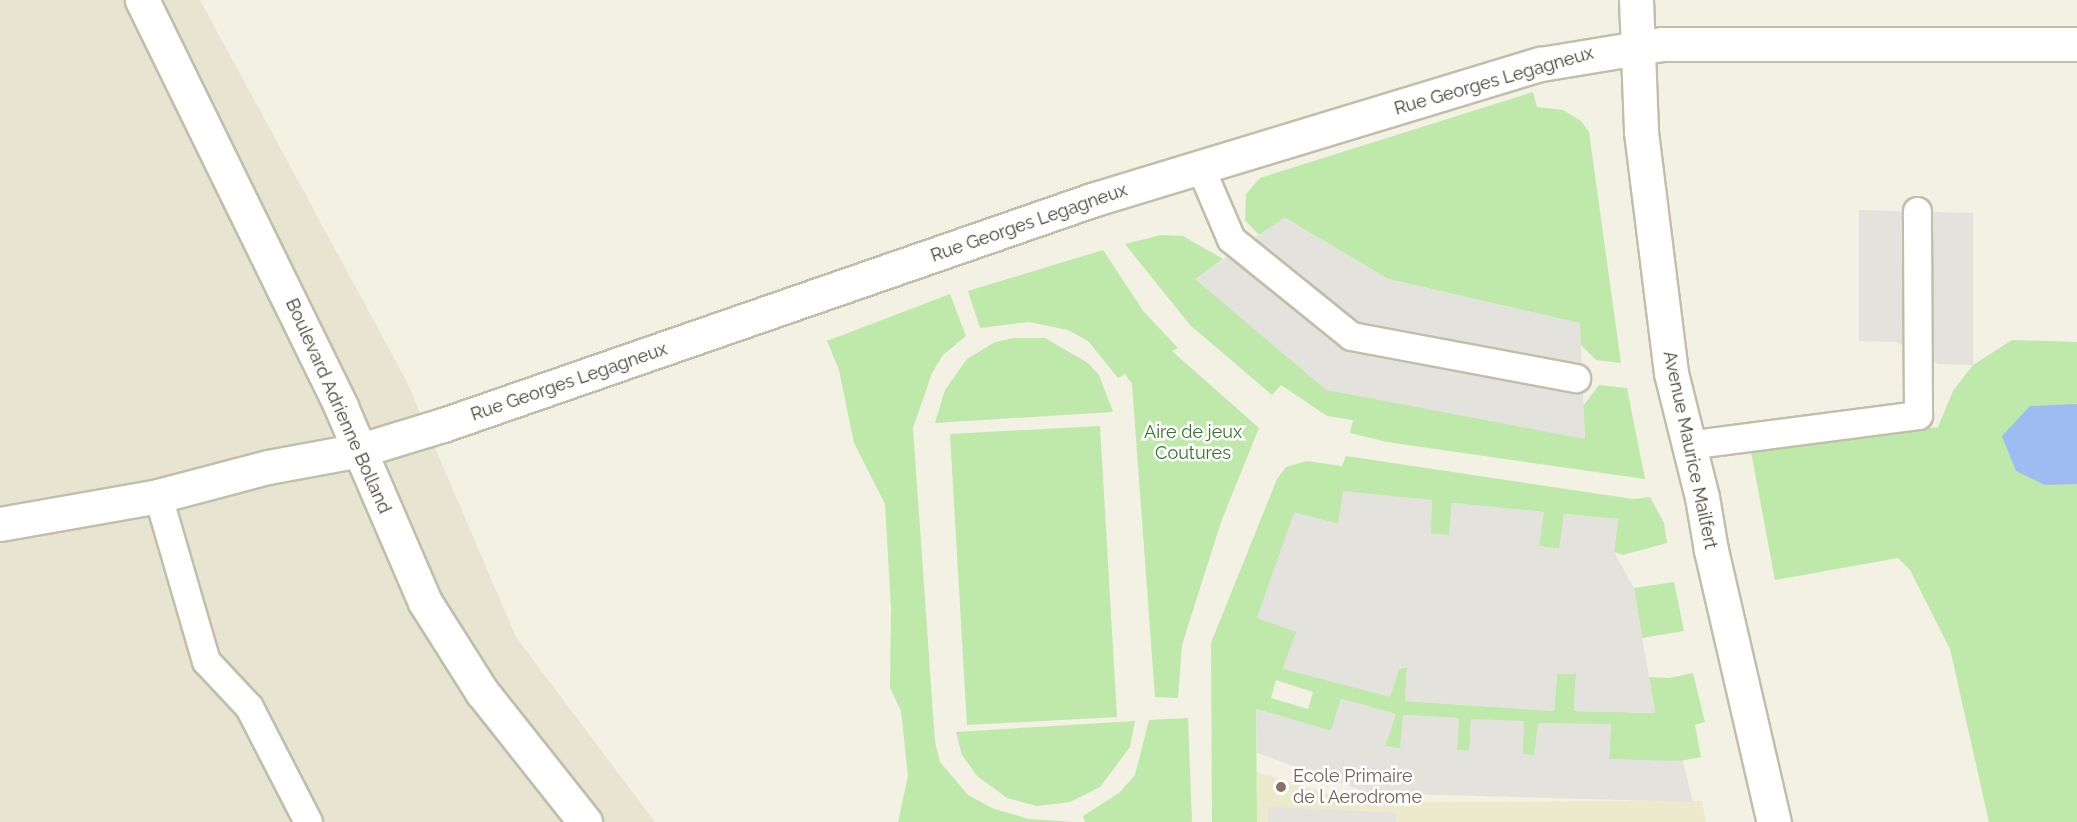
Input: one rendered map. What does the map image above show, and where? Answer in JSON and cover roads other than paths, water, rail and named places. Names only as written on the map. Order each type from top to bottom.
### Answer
[{"type":"street","name":"Boulevard Adrienne Bolland","points":[[142,0],[361,450],[425,602],[482,692],[585,822]]},
{"type":"street","name":"Avenue Maurice Mailfert","points":[[1636,0],[1641,132],[1669,361],[1687,445],[1702,497],[1711,550],[1774,822]]},
{"type":"street","name":"Rue Georges Legagneux","points":[[0,524],[158,496],[268,467],[361,450],[443,425],[1092,200],[1202,169],[1541,64],[1637,47],[1715,43],[2077,44]]},
{"type":"lane","points":[[1202,169],[1231,239],[1351,336],[1576,378]]},
{"type":"lane","points":[[1687,445],[1918,415],[1917,210]]},
{"type":"lane","points":[[158,496],[206,661],[249,707],[308,822]]},
{"type":"water","points":[[2077,404],[2077,484],[2045,485],[2016,471],[2002,436],[2030,406]]},
{"type":"place","name":"Ecole Primaire de l Aerodrome","points":[[1281,787]]},
{"type":"park label","name":"Aire de jeux Coutures","points":[[1193,443]]}]
